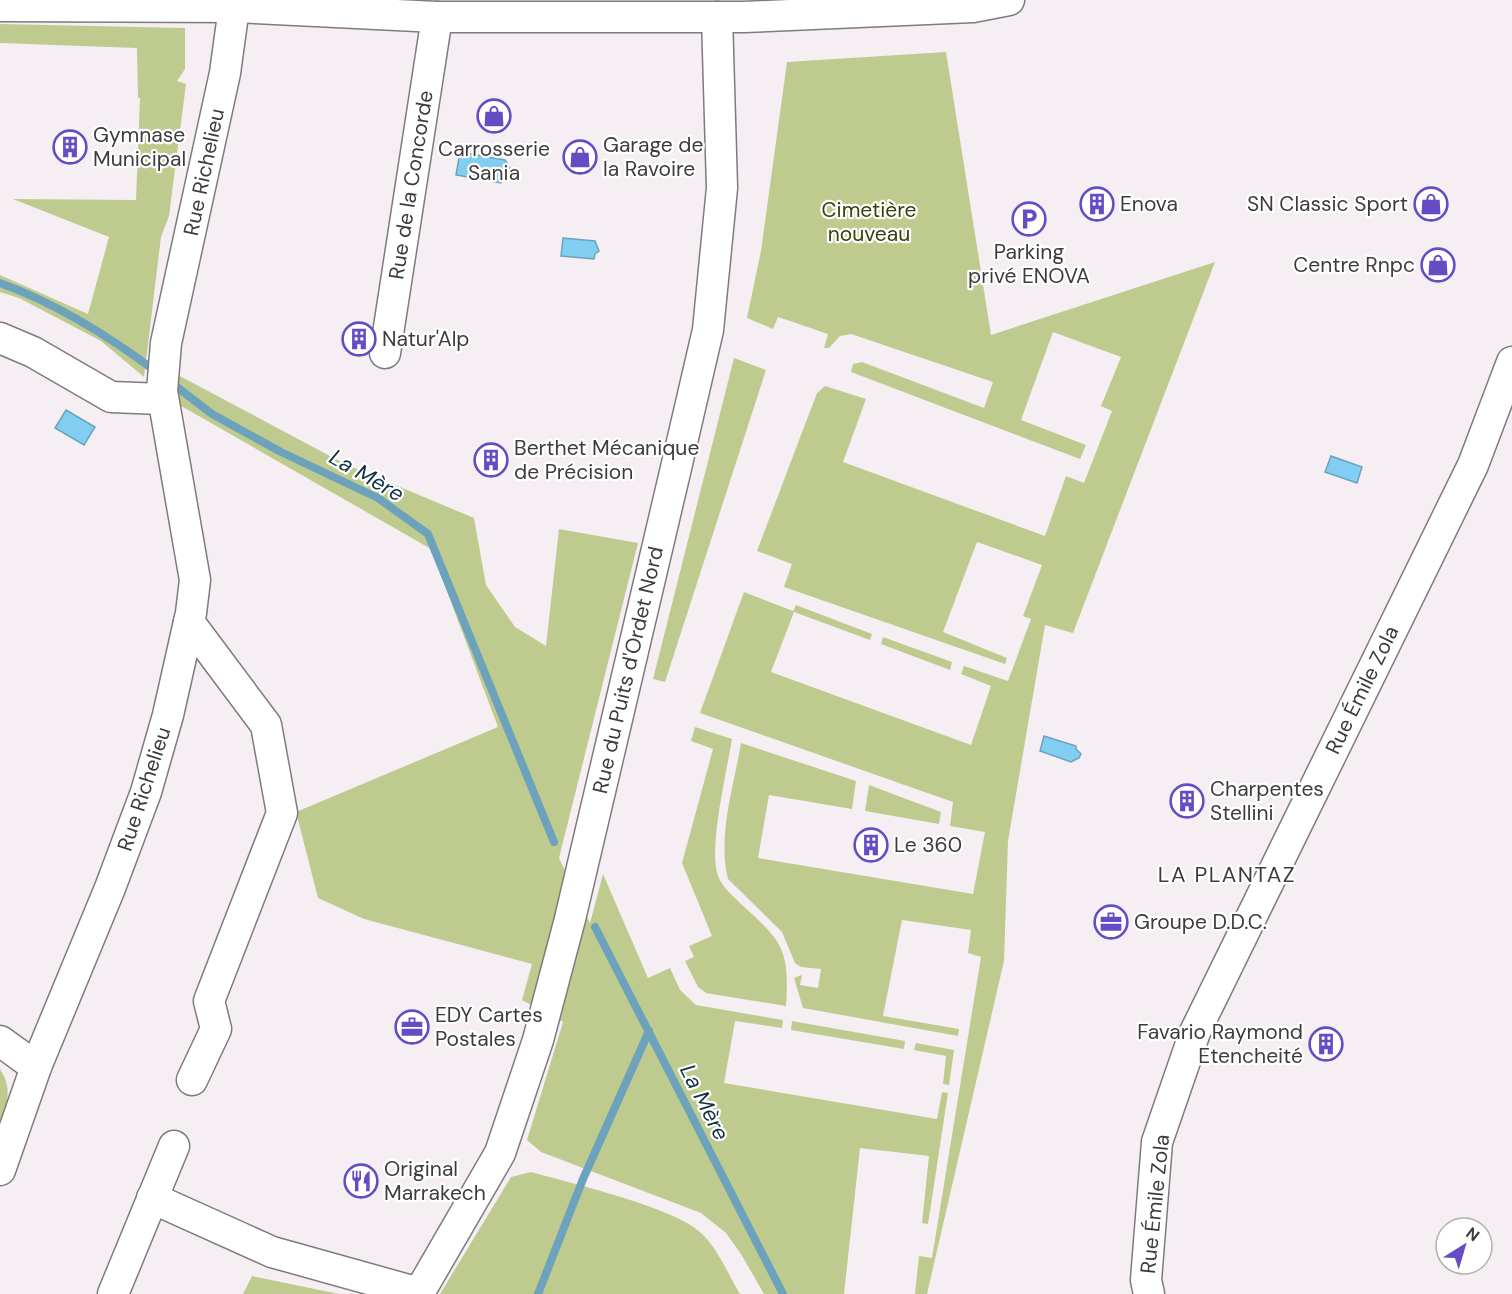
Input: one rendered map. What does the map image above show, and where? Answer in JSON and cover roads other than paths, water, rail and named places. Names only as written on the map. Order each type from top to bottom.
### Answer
[{"type":"street","points":[[0,6],[235,3],[437,17],[717,17],[973,7],[1009,0]]},
{"type":"street","name":"Rue Richelieu","points":[[0,1170],[36,1067],[110,888],[146,792],[168,715],[189,622],[195,579],[162,395],[166,343],[222,84],[235,3]]},
{"type":"street","name":"Rue de la Concorde","points":[[385,353],[437,17]]},
{"type":"street","name":"Rue du Puits d'Ordet Nord","points":[[419,1293],[500,1153],[538,1040],[570,919],[671,491],[708,330],[719,221],[722,188],[717,17]]},
{"type":"street","points":[[0,338],[33,352],[111,397],[162,395]]},
{"type":"street","name":"Rue Émile Zola","points":[[1149,1294],[1146,1280],[1157,1142],[1195,1032],[1473,465],[1512,362]]},
{"type":"street","points":[[189,622],[266,726],[282,813],[209,1001],[216,1029],[192,1080]]},
{"type":"street","points":[[0,1041],[36,1067]]},
{"type":"street","points":[[113,1294],[174,1146]]},
{"type":"street","points":[[152,1198],[272,1252],[419,1293]]},
{"type":"water","points":[[460,152],[505,160],[510,168],[504,172],[501,183],[456,175]]},
{"type":"water","points":[[563,238],[595,241],[599,251],[595,254],[594,259],[561,256]]},
{"type":"water","points":[[66,410],[95,427],[84,445],[55,428]]},
{"type":"water","points":[[1331,456],[1362,467],[1357,483],[1325,472]]},
{"type":"water","points":[[1044,736],[1076,746],[1081,754],[1079,758],[1071,762],[1040,751]]},
{"type":"waterway","name":"La Mère","points":[[0,283],[63,311],[121,346],[158,373]]},
{"type":"waterway","name":"La Mère","points":[[169,381],[212,414],[281,452],[378,498],[428,534],[554,842]]},
{"type":"waterway","name":"La Mère","points":[[595,927],[783,1294]]},
{"type":"waterway","points":[[538,1294],[583,1179],[649,1031]]},
{"type":"place","name":"Carrosserie Sania","points":[[494,116]]},
{"type":"place","name":"Gymnase Municipal","points":[[70,147]]},
{"type":"place","name":"Garage de la Ravoire","points":[[580,157]]},
{"type":"place","name":"Enova","points":[[1097,204]]},
{"type":"place","name":"SN Classic Sport","points":[[1431,204]]},
{"type":"place","name":"Parking privé ENOVA","points":[[1029,219]]},
{"type":"place","name":"Centre Rnpc","points":[[1438,265]]},
{"type":"place","name":"Natur'Alp","points":[[359,339]]},
{"type":"place","name":"Berthet Mécanique de Précision","points":[[491,460]]},
{"type":"place","name":"Charpentes Stellini","points":[[1187,801]]},
{"type":"place","name":"Le 360","points":[[871,845]]},
{"type":"place","name":"Groupe D.D.C.","points":[[1111,922]]},
{"type":"place","name":"EDY Cartes Postales","points":[[412,1027]]},
{"type":"place","name":"Favario Raymond Etencheité","points":[[1326,1044]]},
{"type":"place","name":"Original Marrakech","points":[[361,1181]]},
{"type":"district","name":"LA PLANTAZ","points":[[1227,874]]},
{"type":"park label","name":"Cimetière nouveau","points":[[869,222]]}]
